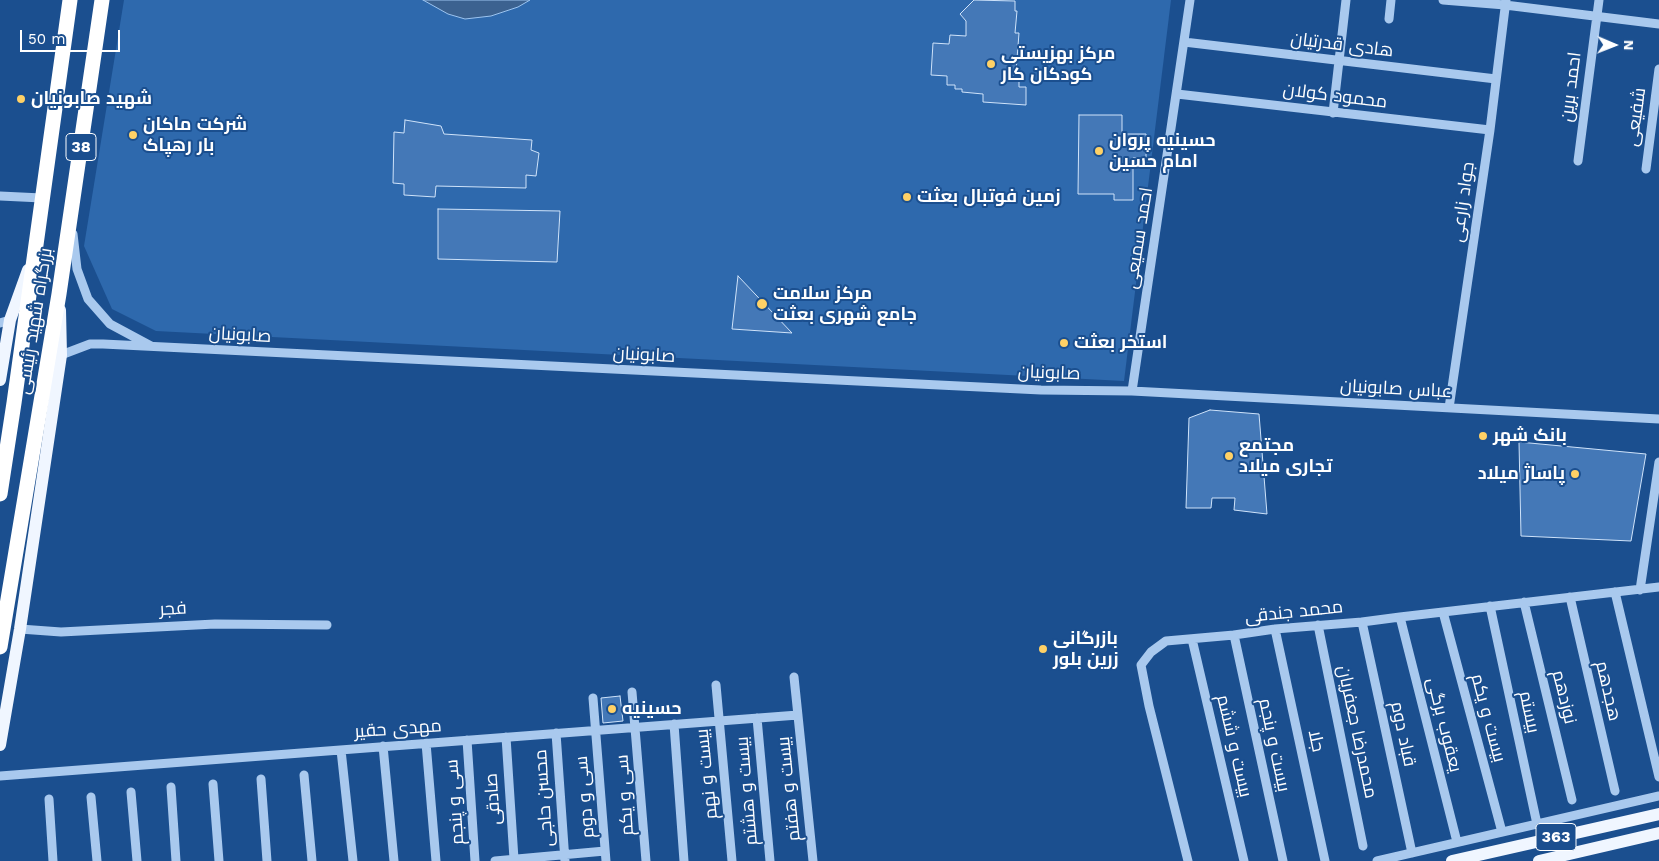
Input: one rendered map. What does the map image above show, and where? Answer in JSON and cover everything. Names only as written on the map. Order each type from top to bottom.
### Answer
[{"type":"highway","name":"بزرگراه شهید رئیسی","points":[[0,494],[70,0]]},
{"type":"highway","name":"بزرگراه شهید رئیسی","points":[[0,647],[59,294],[102,0]]},
{"type":"main road","points":[[0,380],[5,321],[34,253]]},
{"type":"main road","points":[[0,745],[20,629],[61,355],[59,294]]},
{"type":"main road","name":"363","points":[[1452,861],[1659,814]]},
{"type":"main road","points":[[1539,861],[1659,833]]},
{"type":"street","name":"احمد سمیعی","points":[[1132,391],[1190,0]]},
{"type":"street","points":[[1333,112],[1346,0]]},
{"type":"street","points":[[1389,19],[1391,0]]},
{"type":"street","points":[[1443,0],[1505,3],[1659,24]]},
{"type":"street","name":"احمد برین","points":[[1578,161],[1599,0]]},
{"type":"street","name":"جواد زارعی","points":[[1449,408],[1490,130],[1505,3]]},
{"type":"street","name":"هادی قدرتیان","points":[[1184,42],[1496,79]]},
{"type":"street","name":"شفیعی","points":[[1646,169],[1659,70]]},
{"type":"street","name":"محمود کولان","points":[[1177,94],[1490,130]]},
{"type":"street","points":[[0,196],[42,198]]},
{"type":"street","points":[[71,217],[77,269],[88,299],[110,324],[156,348]]},
{"type":"street","points":[[40,406],[61,355],[90,344],[156,348]]},
{"type":"street","name":"صابونیان","points":[[156,348],[1041,390],[1132,391]]},
{"type":"street","name":"عباس صابونیان","points":[[1132,391],[1659,418]]},
{"type":"street","points":[[1640,590],[1659,462]]},
{"type":"street","name":"محمد جندقی","points":[[1188,861],[1149,706],[1141,665],[1151,652],[1166,641],[1362,622],[1659,587]]},
{"type":"street","points":[[1615,592],[1659,777]]},
{"type":"street","name":"هجدهم","points":[[1570,597],[1615,791]]},
{"type":"street","name":"نوزدهم","points":[[1524,602],[1572,800]]},
{"type":"street","name":"بیستم","points":[[1490,606],[1537,824]]},
{"type":"street","name":"بیست و یکم","points":[[1443,612],[1502,832]]},
{"type":"street","name":"یعقوب برگی","points":[[1400,617],[1457,842]]},
{"type":"street","name":"قباد دوم","points":[[1362,622],[1412,853]]},
{"type":"street","name":"فجر","points":[[20,629],[61,632],[216,624],[327,625]]},
{"type":"street","name":"محمدرضا جعفریان","points":[[1318,625],[1363,846]]},
{"type":"street","name":"جلا","points":[[1275,629],[1325,861]]},
{"type":"street","name":"بیست و پنجم","points":[[1234,635],[1282,861]]},
{"type":"street","name":"بیست و ششم","points":[[1192,639],[1244,861]]},
{"type":"street","name":"بیست و هفتم","points":[[794,677],[813,861]]},
{"type":"street","name":"بیست و نهم","points":[[716,685],[732,861]]},
{"type":"street","name":"سی و یکم","points":[[632,692],[646,861]]},
{"type":"street","name":"سی و دوم","points":[[593,698],[606,861]]},
{"type":"street","name":"مهدی حقیر","points":[[0,776],[798,714]]},
{"type":"street","name":"بیست و هشتم","points":[[757,718],[770,861]]},
{"type":"street","points":[[674,724],[684,861]]},
{"type":"street","name":"محسن حاجی","points":[[556,733],[565,858]]},
{"type":"street","name":"صادقی","points":[[506,737],[514,859]]},
{"type":"street","name":"سی و پنجم","points":[[467,740],[475,861]]},
{"type":"street","points":[[426,743],[436,861]]},
{"type":"street","points":[[384,746],[394,861]]},
{"type":"street","points":[[341,750],[353,861]]},
{"type":"street","points":[[304,775],[312,861]]},
{"type":"street","points":[[260,779],[268,861]]},
{"type":"street","points":[[213,784],[219,861]]},
{"type":"street","points":[[171,787],[176,861]]},
{"type":"street","points":[[131,792],[137,861]]},
{"type":"street","points":[[1376,861],[1659,796]]},
{"type":"street","points":[[91,797],[97,861]]},
{"type":"street","points":[[49,799],[53,861]]},
{"type":"street","points":[[495,861],[565,858],[605,851]]},
{"type":"shaded area","points":[[124,0],[1171,0],[1124,381],[156,331],[112,309],[84,246]]},
{"type":"shaded area","points":[[423,0],[530,0],[518,7],[491,16],[465,19],[448,14]]},
{"type":"building","points":[[974,0],[1015,1],[1015,11],[1017,11],[1015,33],[1019,33],[1016,72],[1019,72],[1019,87],[1026,87],[1026,105],[983,102],[983,94],[962,92],[962,89],[955,89],[955,85],[947,85],[947,76],[931,75],[933,43],[949,44],[950,35],[966,36],[966,21],[960,14]]},
{"type":"building","points":[[1079,115],[1122,115],[1122,134],[1146,134],[1146,158],[1133,158],[1133,200],[1114,200],[1114,194],[1078,194]]},
{"type":"building","points":[[405,120],[441,126],[444,134],[532,140],[531,150],[539,153],[536,176],[526,175],[526,188],[436,186],[435,197],[404,195],[404,184],[393,183],[394,132],[404,133]]},
{"type":"building","points":[[438,209],[560,211],[557,262],[438,259]]},
{"type":"building","points":[[738,276],[792,333],[732,329]]},
{"type":"building","points":[[1210,410],[1259,414],[1267,514],[1234,510],[1235,498],[1212,498],[1211,508],[1186,508],[1189,418]]},
{"type":"building","points":[[1519,442],[1646,454],[1631,541],[1521,536]]},
{"type":"building","name":"حسینیه","points":[[620,696],[623,721],[603,723],[601,698]]},
{"type":"place","name":"مرکز بهزیستی کودکان کار","points":[[991,64]]},
{"type":"place","name":"شهید صابونیان","points":[[21,99]]},
{"type":"place","name":"شرکت ماکان بار رهپاک","points":[[133,135]]},
{"type":"place","name":"حسینیه پروان امام حسین","points":[[1099,151]]},
{"type":"place","name":"زمین فوتبال بعثت","points":[[907,197]]},
{"type":"place","name":"مرکز سلامت جامع شهری بعثت","points":[[762,304]]},
{"type":"place","name":"استخر بعثت","points":[[1064,343]]},
{"type":"place","name":"بانک شهر","points":[[1483,436]]},
{"type":"place","name":"مجتمع تجاری میلاد","points":[[1229,456]]},
{"type":"place","name":"پاساژ میلاد","points":[[1575,474]]},
{"type":"place","name":"بازرگانی زرین بلور","points":[[1043,649]]},
{"type":"place","name":"حسینیه","points":[[612,709]]}]
